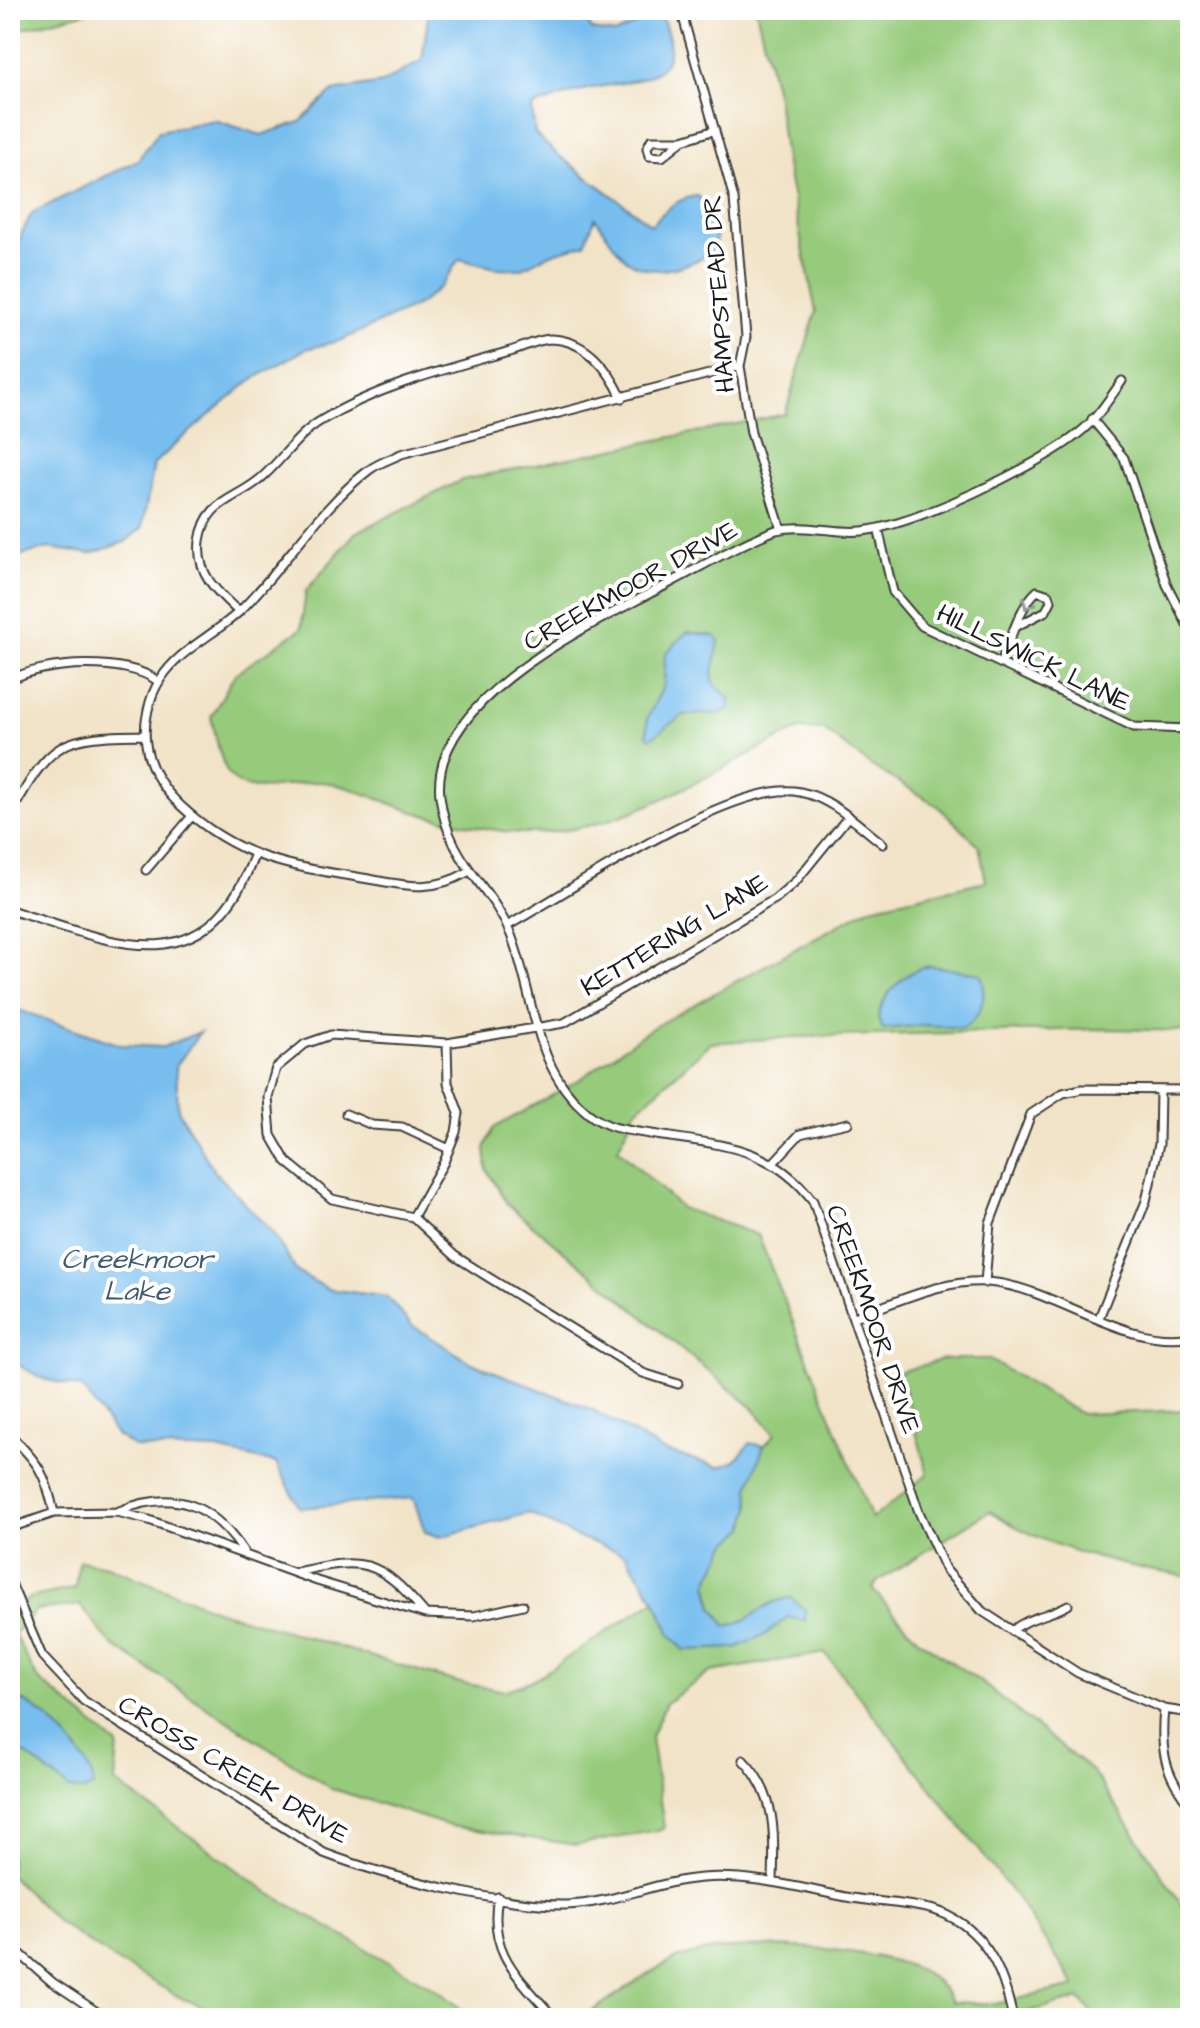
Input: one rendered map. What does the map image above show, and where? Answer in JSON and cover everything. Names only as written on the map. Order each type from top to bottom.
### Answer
[{"type":"street","name":"HAMPSTEAD DR","points":[[681,10],[734,199],[746,337],[740,366],[751,433],[781,529]]},
{"type":"street","points":[[683,140],[662,157],[649,156],[647,148],[651,140],[683,140],[715,130]]},
{"type":"street","points":[[239,612],[210,585],[200,560],[206,523],[218,503],[261,479],[289,447],[320,421],[437,370],[551,339],[579,347],[597,359],[613,378],[622,398]]},
{"type":"street","points":[[468,872],[442,885],[415,886],[286,865],[254,856],[222,839],[192,816],[162,784],[152,765],[145,735],[150,703],[159,682],[170,666],[239,612],[369,470],[401,454],[740,366]]},
{"type":"street","name":"CREEKMOOR DRIVE","points":[[1122,381],[1092,419],[1065,444],[911,519],[859,531],[797,527],[781,529],[721,557],[558,645],[524,667],[469,717],[445,754],[440,795],[446,825],[468,872],[507,926],[524,970],[553,1076],[570,1097],[609,1127],[729,1147],[774,1162],[799,1182],[813,1201],[930,1539],[945,1569],[963,1592],[982,1611],[1078,1673],[1164,1709],[1190,1713]]},
{"type":"street","points":[[1092,419],[1124,458],[1167,585],[1190,630]]},
{"type":"street","name":"HILLSWICK LANE","points":[[878,528],[893,592],[904,610],[922,626],[1134,727],[1190,729]]},
{"type":"street","points":[[1001,663],[1017,626],[1031,596],[1037,591],[1049,595],[1051,601],[1046,611],[1017,626]]},
{"type":"street","points":[[10,680],[43,667],[119,666],[147,672],[159,682]]},
{"type":"street","points":[[10,815],[38,766],[59,746],[91,735],[145,735]]},
{"type":"street","points":[[507,926],[692,819],[763,793],[781,790],[815,796],[883,844]]},
{"type":"street","points":[[146,870],[192,816]]},
{"type":"street","name":"KETTERING LANE","points":[[447,1043],[539,1030],[564,1023],[775,899],[796,881],[848,817]]},
{"type":"street","points":[[10,910],[121,943],[154,946],[175,942],[219,917],[236,898],[254,856]]},
{"type":"street","points":[[413,1217],[449,1149],[459,1113],[448,1083],[447,1043],[331,1035],[305,1044],[276,1068],[268,1097],[271,1135],[286,1161],[332,1199],[413,1217],[455,1256],[480,1272],[643,1373],[678,1384]]},
{"type":"street","points":[[985,1283],[990,1223],[1031,1114],[1063,1093],[1082,1089],[1190,1090]]},
{"type":"street","points":[[1099,1318],[1146,1201],[1159,1144],[1160,1091]]},
{"type":"street","points":[[346,1114],[372,1125],[402,1127],[449,1149]]},
{"type":"street","points":[[774,1162],[800,1134],[848,1123]]},
{"type":"street","points":[[854,1317],[944,1286],[997,1283],[1140,1333],[1172,1338],[1190,1336]]},
{"type":"street","points":[[10,1435],[35,1459],[48,1480],[54,1513]]},
{"type":"street","points":[[10,1528],[54,1513],[117,1512],[164,1500],[189,1503],[212,1514],[230,1531],[245,1554]]},
{"type":"street","points":[[117,1512],[149,1520],[425,1614],[474,1616],[523,1605]]},
{"type":"street","points":[[297,1572],[346,1561],[369,1566],[391,1577],[425,1614]]},
{"type":"street","name":"CROSS CREEK DRIVE","points":[[10,1581],[42,1656],[84,1701],[324,1853],[362,1867],[498,1897],[563,1905],[589,1903],[702,1878],[773,1882],[933,1909],[972,1932],[998,1966],[1013,2018]]},
{"type":"street","points":[[1012,1631],[1039,1615],[1068,1605]]},
{"type":"street","points":[[1164,1709],[1160,1743],[1164,1763],[1174,1787],[1190,1805]]},
{"type":"street","points":[[743,1760],[765,1787],[773,1807],[773,1882]]},
{"type":"street","points":[[498,1897],[493,1922],[499,1948],[554,2018]]},
{"type":"street","points":[[10,1945],[52,1982],[106,2018]]},
{"type":"green space","points":[[10,10],[95,10],[10,32]]},
{"type":"green space","points":[[756,10],[1190,10],[1190,1031],[1103,1029],[797,1037],[711,1043],[635,1111],[618,1149],[681,1208],[758,1235],[872,1519],[928,1474],[899,1372],[944,1359],[988,1359],[1081,1414],[1190,1410],[1190,1577],[1112,1562],[1060,1546],[1012,1525],[990,1511],[877,1582],[872,1589],[919,1640],[981,1682],[1093,1772],[1190,1917],[1190,2011],[1179,2018],[1099,2018],[1079,1999],[1002,2018],[624,2018],[621,2014],[615,2018],[580,2018],[663,1965],[698,1953],[728,1948],[796,1947],[864,1954],[928,1975],[952,2002],[995,2004],[1075,1986],[1016,1897],[825,1653],[711,1672],[666,1703],[651,1737],[664,1829],[576,1845],[450,1826],[330,1788],[112,1645],[80,1605],[36,1610],[14,1634],[37,1678],[118,1745],[115,1782],[271,1894],[442,1993],[472,2018],[234,2018],[183,1999],[118,1962],[58,1922],[10,1875],[10,1616],[29,1598],[75,1588],[79,1561],[107,1566],[216,1610],[456,1682],[505,1691],[535,1679],[655,1600],[670,1634],[766,1634],[788,1617],[790,1598],[772,1603],[745,1620],[726,1626],[713,1607],[707,1584],[726,1545],[745,1528],[750,1509],[749,1487],[756,1463],[764,1446],[775,1434],[753,1408],[508,1205],[487,1170],[485,1148],[494,1128],[579,1080],[650,1029],[871,907],[986,881],[979,846],[938,806],[873,767],[824,730],[800,729],[666,797],[597,824],[560,831],[523,833],[420,814],[329,783],[270,788],[243,785],[232,778],[218,747],[211,717],[235,674],[301,629],[306,591],[355,533],[462,480],[785,414],[816,312],[785,160],[777,97]]},
{"type":"water","points":[[429,10],[579,10],[592,30],[615,34],[660,13],[668,36],[669,53],[664,65],[654,74],[640,79],[580,91],[532,107],[535,134],[651,225],[677,202],[698,196],[714,222],[714,252],[673,268],[640,267],[620,253],[595,218],[585,244],[553,253],[520,269],[496,268],[459,259],[442,285],[420,304],[342,340],[306,349],[250,381],[179,441],[154,464],[142,528],[125,542],[90,554],[49,548],[10,558],[10,257],[32,213],[138,160],[159,131],[215,120],[261,135],[300,122],[333,91],[382,83],[422,60]]},
{"type":"water","points":[[687,632],[715,636],[719,641],[712,677],[715,685],[730,698],[730,708],[720,713],[683,715],[651,738],[647,735],[647,719],[664,685],[665,654]]},
{"type":"water","points":[[931,966],[981,974],[983,998],[974,1019],[962,1028],[926,1025],[883,1029],[878,1019],[890,992],[904,977]]},
{"type":"water","name":"Creekmoor Lake","points":[[10,1007],[120,1045],[163,1047],[200,1032],[176,1066],[178,1110],[214,1171],[273,1233],[297,1272],[328,1289],[387,1297],[411,1325],[472,1363],[593,1410],[664,1451],[719,1467],[735,1461],[750,1443],[764,1446],[749,1487],[750,1509],[745,1528],[726,1545],[707,1584],[713,1607],[726,1626],[745,1620],[772,1603],[791,1598],[805,1610],[805,1621],[788,1617],[766,1634],[736,1648],[684,1650],[670,1634],[655,1600],[625,1554],[577,1537],[529,1513],[440,1537],[425,1532],[413,1498],[300,1508],[276,1463],[217,1450],[134,1447],[116,1435],[82,1388],[43,1379],[10,1360]]},
{"type":"water","points":[[18,1699],[40,1712],[65,1735],[85,1761],[94,1786],[84,1791],[70,1789],[10,1742],[10,1700]]}]
